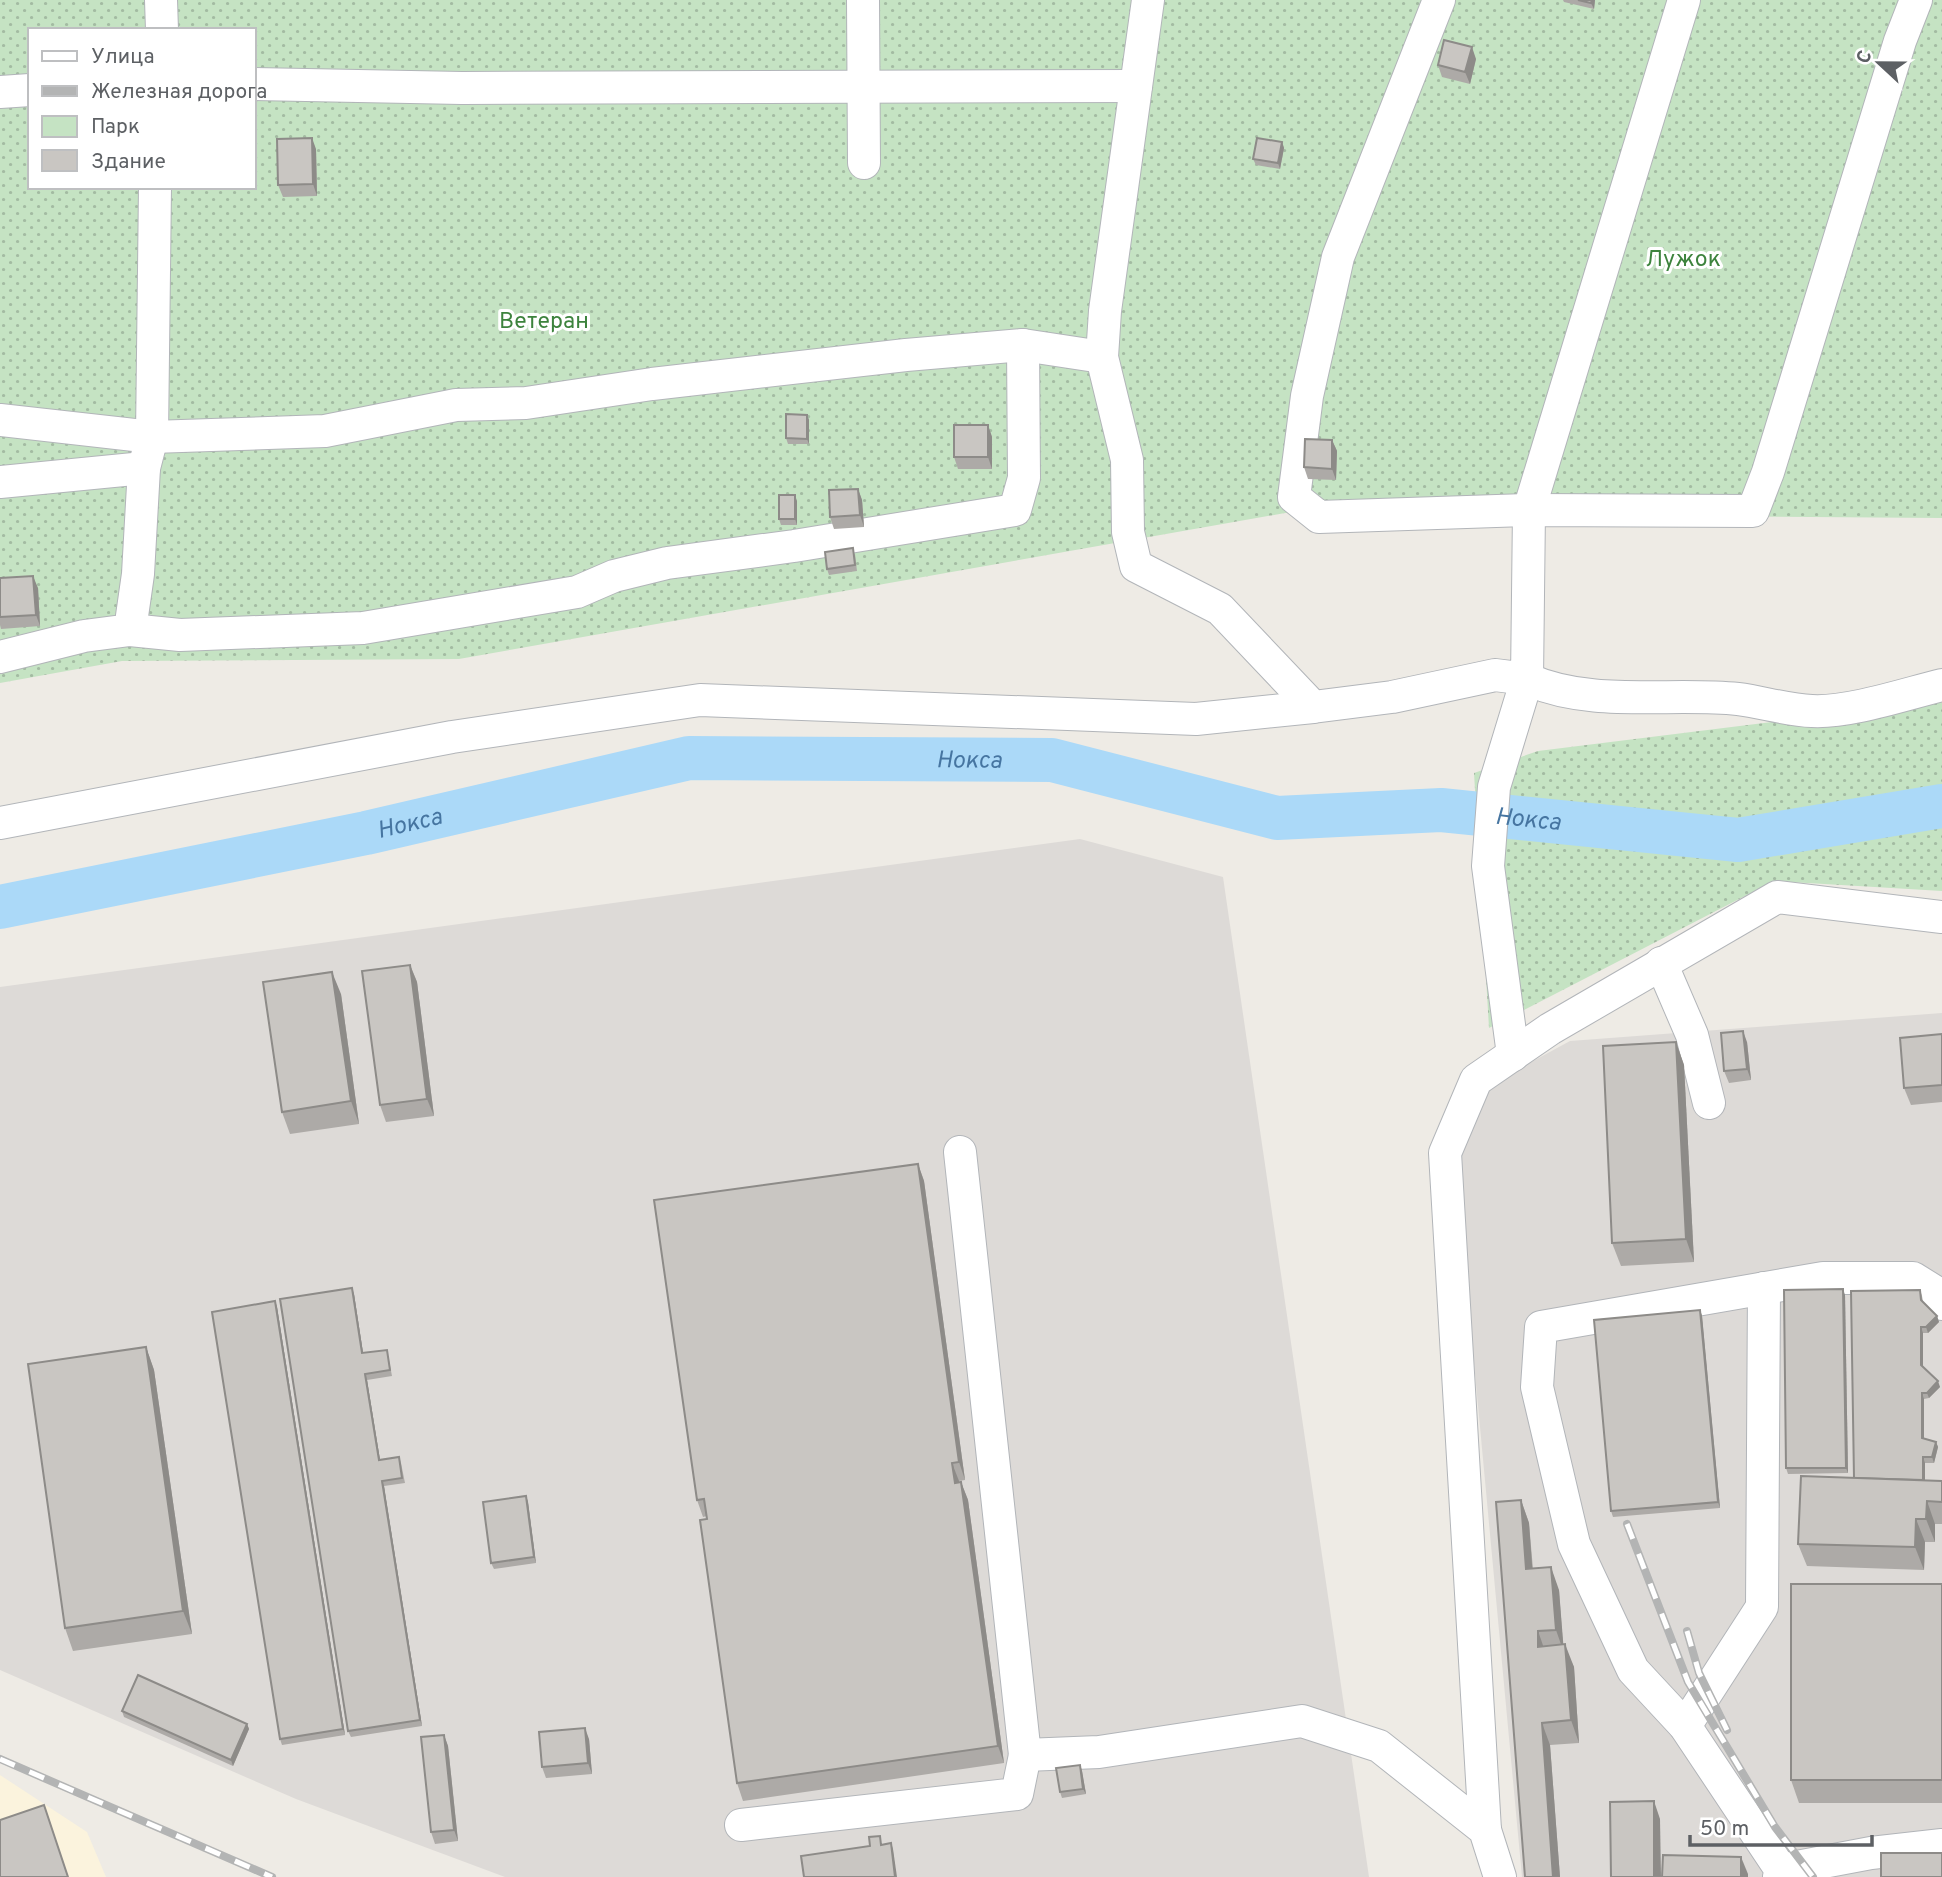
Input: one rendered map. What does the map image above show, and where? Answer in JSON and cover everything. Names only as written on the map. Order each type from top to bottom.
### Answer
[{"type":"street","points":[[161,0],[162,28]]},
{"type":"street","points":[[863,0],[864,163]]},
{"type":"street","points":[[1148,0],[1105,311],[1102,357],[1127,460],[1128,532],[1136,566],[1220,609],[1313,707]]},
{"type":"street","points":[[1439,0],[1338,257],[1307,396],[1294,497],[1318,517],[1529,510],[1753,511],[1768,472],[1900,41],[1916,0]]},
{"type":"street","points":[[1513,1055],[1488,866],[1494,788],[1527,679],[1529,510],[1684,0]]},
{"type":"street","points":[[256,83],[462,88],[1136,86]]},
{"type":"street","points":[[0,92],[28,90]]},
{"type":"street","points":[[130,630],[138,574],[144,468],[152,437],[155,189]]},
{"type":"street","points":[[0,420],[152,437],[326,430],[456,405],[526,403],[706,378],[1023,345],[1102,357]]},
{"type":"street","points":[[0,657],[84,636],[130,630],[180,635],[362,628],[577,592],[614,576],[667,563],[794,546],[1015,510],[1024,478],[1023,345]]},
{"type":"street","points":[[0,482],[144,468]]},
{"type":"street","points":[[0,823],[452,737],[700,700],[1196,719],[1392,697],[1495,676],[1527,679],[1547,688],[1648,699],[1736,699],[1813,711],[1875,702],[1942,685]]},
{"type":"street","points":[[1500,1877],[1485,1830],[1445,1153],[1476,1080],[1661,963],[1777,897],[1942,918]]},
{"type":"street","points":[[1661,963],[1692,1035],[1709,1104]]},
{"type":"street","points":[[741,1825],[1017,1794],[1025,1755],[960,1152]]},
{"type":"street","points":[[1942,1304],[1937,1293],[1913,1278],[1823,1278],[1541,1327],[1538,1387],[1574,1544],[1633,1670],[1685,1726],[1780,1874],[1871,1853],[1942,1845]]},
{"type":"street","points":[[1685,1726],[1762,1607],[1764,1288]]},
{"type":"street","points":[[1025,1755],[1099,1752],[1302,1721],[1379,1746],[1485,1830]]},
{"type":"shaded area","points":[[1080,839],[1223,877],[1369,1877],[505,1877],[296,1799],[0,1670],[0,987]]},
{"type":"shaded area","points":[[1942,1013],[1942,1877],[1522,1877],[1455,1159],[1485,1087],[1570,1041]]},
{"type":"shaded area","points":[[0,1775],[87,1832],[106,1877],[0,1877]]},
{"type":"green space","name":"Ветеран","points":[[0,0],[1942,0],[1942,518],[1285,513],[459,659],[122,661],[0,683]]},
{"type":"green space","points":[[1942,701],[1942,891],[1774,881],[1489,1028],[1474,773],[1538,751]]},
{"type":"building","points":[[1444,40],[1472,47],[1465,72],[1438,65]]},
{"type":"building","points":[[312,138],[313,184],[278,185],[277,139]]},
{"type":"building","points":[[1257,138],[1282,142],[1278,163],[1253,159]]},
{"type":"building","points":[[786,414],[807,415],[807,439],[786,438]]},
{"type":"building","points":[[954,425],[988,425],[988,457],[954,457]]},
{"type":"building","points":[[1305,439],[1332,440],[1332,469],[1304,467]]},
{"type":"building","points":[[858,489],[860,515],[830,517],[829,490]]},
{"type":"building","points":[[779,495],[795,495],[795,519],[779,519]]},
{"type":"building","points":[[853,548],[855,565],[827,569],[825,552]]},
{"type":"building","points":[[33,576],[36,615],[0,617],[0,578]]},
{"type":"building","points":[[410,965],[427,1099],[380,1105],[362,971]]},
{"type":"building","points":[[332,972],[351,1101],[282,1112],[263,982]]},
{"type":"building","points":[[1743,1031],[1747,1069],[1724,1071],[1721,1033]]},
{"type":"building","points":[[1942,1034],[1942,1085],[1904,1088],[1900,1038]]},
{"type":"building","points":[[1676,1042],[1686,1239],[1612,1243],[1603,1046]]},
{"type":"building","points":[[918,1164],[959,1462],[952,1463],[955,1483],[961,1482],[998,1746],[737,1783],[700,1520],[707,1519],[704,1499],[697,1500],[654,1200]]},
{"type":"building","points":[[352,1288],[362,1353],[387,1350],[390,1370],[365,1374],[379,1460],[399,1457],[402,1478],[382,1481],[420,1720],[348,1731],[280,1299]]},
{"type":"building","points":[[1843,1289],[1846,1468],[1786,1468],[1784,1290]]},
{"type":"building","points":[[1920,1290],[1921,1300],[1937,1316],[1926,1327],[1921,1327],[1921,1365],[1938,1381],[1927,1393],[1922,1393],[1922,1438],[1936,1442],[1932,1457],[1923,1457],[1923,1480],[1854,1478],[1851,1291]]},
{"type":"building","points":[[275,1301],[343,1729],[280,1739],[212,1312]]},
{"type":"building","points":[[1700,1310],[1718,1502],[1611,1511],[1594,1320]]},
{"type":"building","points":[[146,1347],[183,1611],[65,1628],[28,1364]]},
{"type":"building","points":[[1801,1476],[1942,1481],[1942,1502],[1927,1501],[1926,1519],[1916,1519],[1915,1547],[1798,1544]]},
{"type":"building","points":[[526,1496],[534,1557],[491,1563],[483,1502]]},
{"type":"building","points":[[1521,1500],[1526,1569],[1551,1567],[1556,1630],[1538,1631],[1538,1647],[1565,1644],[1571,1720],[1542,1723],[1553,1877],[1525,1877],[1496,1502]]},
{"type":"building","points":[[1791,1584],[1942,1584],[1942,1780],[1791,1780]]},
{"type":"building","points":[[138,1675],[247,1724],[231,1760],[122,1711]]},
{"type":"building","points":[[585,1728],[588,1763],[542,1767],[539,1732]]},
{"type":"building","points":[[444,1735],[454,1830],[431,1832],[421,1737]]},
{"type":"building","points":[[1080,1765],[1083,1789],[1060,1792],[1056,1768]]},
{"type":"building","points":[[1654,1801],[1654,1877],[1611,1877],[1610,1802]]},
{"type":"building","points":[[44,1805],[68,1877],[0,1877],[0,1820]]},
{"type":"building","points":[[880,1836],[881,1845],[891,1843],[895,1877],[804,1877],[801,1856],[870,1846],[869,1837]]},
{"type":"building","points":[[1881,1853],[1942,1853],[1942,1877],[1881,1877]]},
{"type":"building","points":[[1663,1855],[1741,1857],[1741,1877],[1662,1877]]},
{"type":"waterway","name":"Нокса","points":[[0,907],[366,833],[689,758],[1052,760],[1277,818],[1441,810],[1738,840],[1942,806]]},
{"type":"railway","points":[[1627,1524],[1688,1682],[1775,1827],[1813,1877]]},
{"type":"railway","points":[[1687,1631],[1699,1673],[1727,1730]]},
{"type":"railway","points":[[0,1759],[272,1877]]},
{"type":"park label","name":"Лужок","points":[[1683,258]]}]
